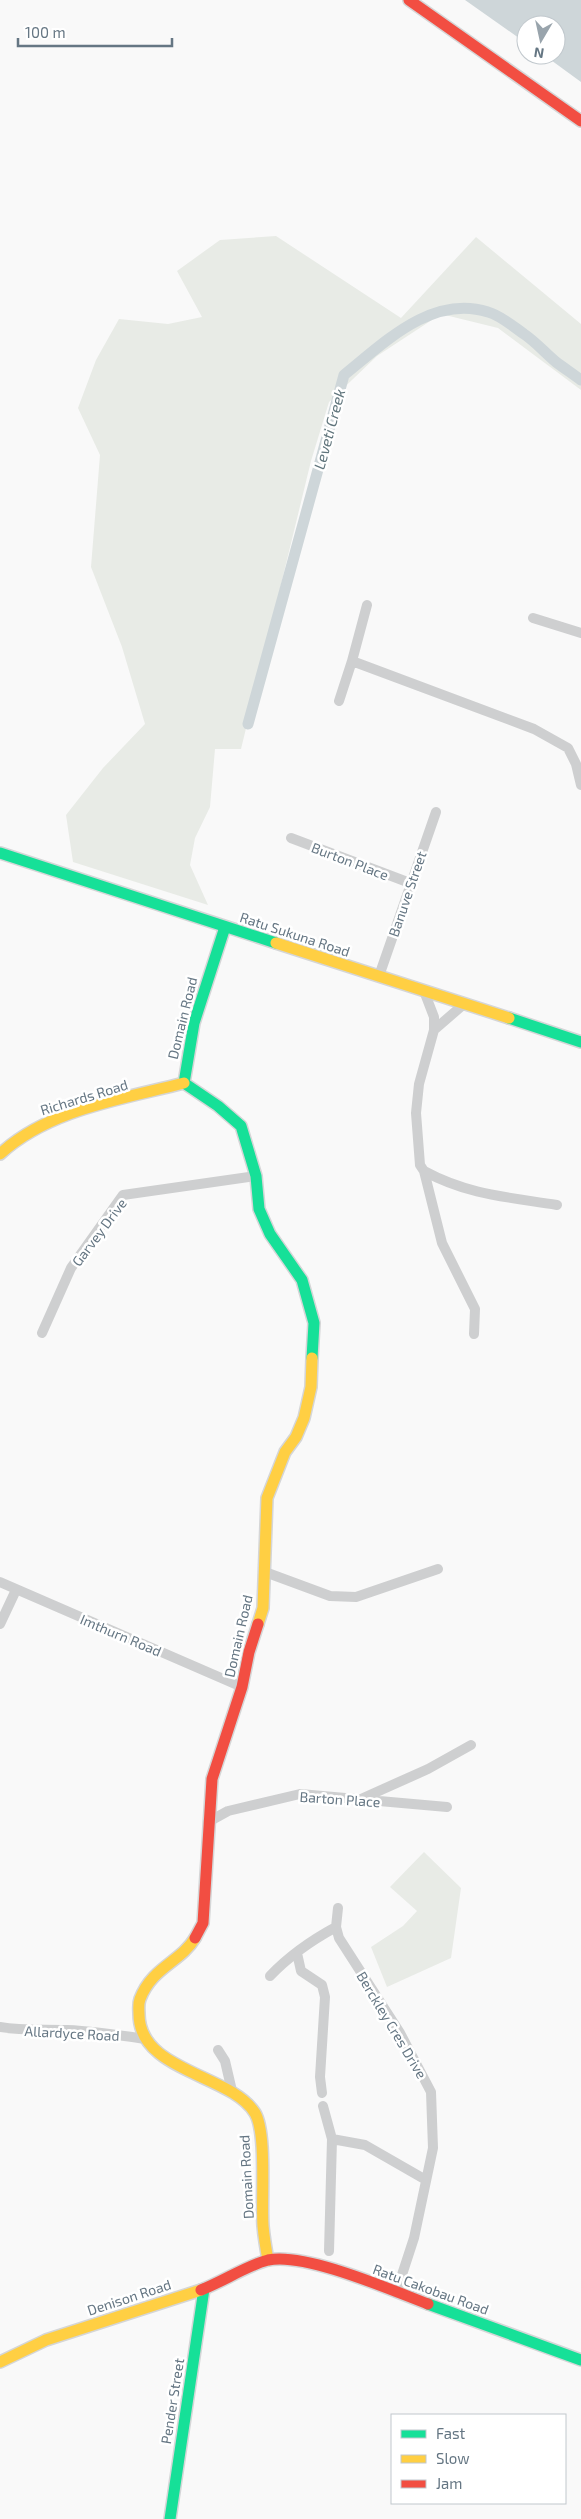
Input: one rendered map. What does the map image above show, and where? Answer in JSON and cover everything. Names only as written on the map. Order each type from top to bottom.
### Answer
[{"type":"street","points":[[409,0],[581,120]]},
{"type":"street","points":[[339,700],[367,605]]},
{"type":"street","points":[[533,618],[581,634]]},
{"type":"street","points":[[352,661],[534,730],[568,748],[576,764],[581,785]]},
{"type":"street","name":"Banuve Street","points":[[378,976],[436,812]]},
{"type":"street","name":"Burton Place","points":[[291,838],[410,883]]},
{"type":"street","name":"Ratu Sukuna Road","points":[[0,853],[581,1042]]},
{"type":"street","name":"Domain Road","points":[[225,927],[186,1054],[184,1083],[218,1106],[241,1126],[256,1176],[259,1209],[270,1234],[290,1260],[302,1280],[314,1323],[311,1386],[304,1418],[296,1437],[285,1452],[267,1498],[264,1527],[265,1572],[263,1608],[249,1652],[242,1687],[212,1780],[203,1923],[193,1940],[151,1978],[139,2001],[139,2021],[145,2039],[178,2067],[232,2091],[255,2113],[260,2132],[263,2226],[268,2260]]},
{"type":"street","points":[[424,991],[434,1017],[434,1030],[419,1084],[416,1113],[420,1165],[424,1171],[442,1244],[475,1309],[474,1334]]},
{"type":"street","points":[[434,1030],[464,1004]]},
{"type":"street","name":"Richards Road","points":[[0,1154],[18,1138],[50,1120],[184,1083]]},
{"type":"street","points":[[424,1171],[447,1184],[478,1193],[557,1205]]},
{"type":"street","name":"Garvey Drive","points":[[42,1333],[71,1268],[123,1195],[256,1176]]},
{"type":"street","points":[[265,1572],[330,1596],[356,1597],[438,1569]]},
{"type":"street","name":"Imthurn Road","points":[[0,1582],[242,1687]]},
{"type":"street","points":[[0,1624],[16,1590]]},
{"type":"street","points":[[360,1799],[428,1769],[471,1745]]},
{"type":"street","name":"Barton Place","points":[[208,1822],[228,1811],[300,1794],[447,1807]]},
{"type":"street","points":[[270,1976],[311,1941],[336,1927],[338,1908]]},
{"type":"street","name":"Berckley Cres Drive","points":[[336,1927],[339,1938],[400,2033],[431,2092],[433,2148],[414,2238],[396,2292]]},
{"type":"street","points":[[297,1953],[301,1971],[322,1985],[325,1997],[320,2077],[322,2093]]},
{"type":"street","name":"Allardyce Road","points":[[0,2027],[22,2031],[65,2030],[111,2033],[145,2039]]},
{"type":"street","points":[[218,2050],[225,2061],[232,2091]]},
{"type":"street","points":[[323,2106],[332,2139],[329,2251]]},
{"type":"street","points":[[332,2139],[365,2144],[426,2180]]},
{"type":"street","name":"Denison Road","points":[[1,2359],[46,2340],[204,2289],[268,2260]]},
{"type":"street","name":"Ratu Cakobau Road","points":[[268,2260],[295,2261],[324,2266],[581,2360]]},
{"type":"street","name":"Pender Street","points":[[170,2519],[204,2289]]},
{"type":"shaded area","points":[[465,0],[581,0],[581,82],[558,65],[566,65],[566,15],[516,15],[516,36]]},
{"type":"shaded area","points":[[276,236],[401,318],[476,237],[581,324],[581,390],[498,328],[441,314],[377,356],[329,402],[311,461],[241,749],[215,749],[210,807],[195,838],[190,865],[208,905],[73,862],[66,815],[103,768],[145,724],[122,647],[91,567],[100,455],[78,408],[96,360],[119,319],[168,324],[202,317],[177,271],[220,240]]},
{"type":"shaded area","points":[[424,1852],[461,1888],[451,1958],[387,1987],[371,1947],[403,1926],[417,1911],[390,1887]]},
{"type":"waterway","name":"Leveti Creek","points":[[248,724],[344,375],[392,336],[410,325],[428,316],[448,310],[467,308],[488,312],[502,318],[581,380]]},
{"type":"traffic: fast","points":[[0,853],[276,943]]},
{"type":"traffic: fast","points":[[225,927],[194,1023],[184,1083],[218,1106],[241,1126],[256,1176],[259,1209],[270,1234],[302,1280],[314,1323],[312,1358]]},
{"type":"traffic: fast","points":[[509,1018],[581,1042]]},
{"type":"traffic: fast","points":[[170,2519],[204,2289]]},
{"type":"traffic: fast","points":[[428,2304],[581,2360]]},
{"type":"traffic: slow","points":[[276,943],[509,1018]]},
{"type":"traffic: slow","points":[[0,1154],[19,1139],[63,1116],[111,1101],[184,1083]]},
{"type":"traffic: slow","points":[[258,1624],[263,1608],[267,1498],[285,1452],[296,1437],[304,1418],[311,1387],[312,1358]]},
{"type":"traffic: slow","points":[[195,1938],[145,1988],[139,2005],[143,2033],[154,2048],[169,2061],[227,2089],[243,2100],[255,2113],[261,2135],[263,2226],[268,2260]]},
{"type":"traffic: slow","points":[[0,2362],[46,2340],[201,2290]]},
{"type":"traffic: jam","points":[[409,0],[581,121]]},
{"type":"traffic: jam","points":[[195,1938],[203,1923],[212,1779],[242,1687],[249,1652],[258,1624]]},
{"type":"traffic: jam","points":[[201,2290],[260,2262],[284,2259],[325,2267],[348,2274],[428,2304]]}]
